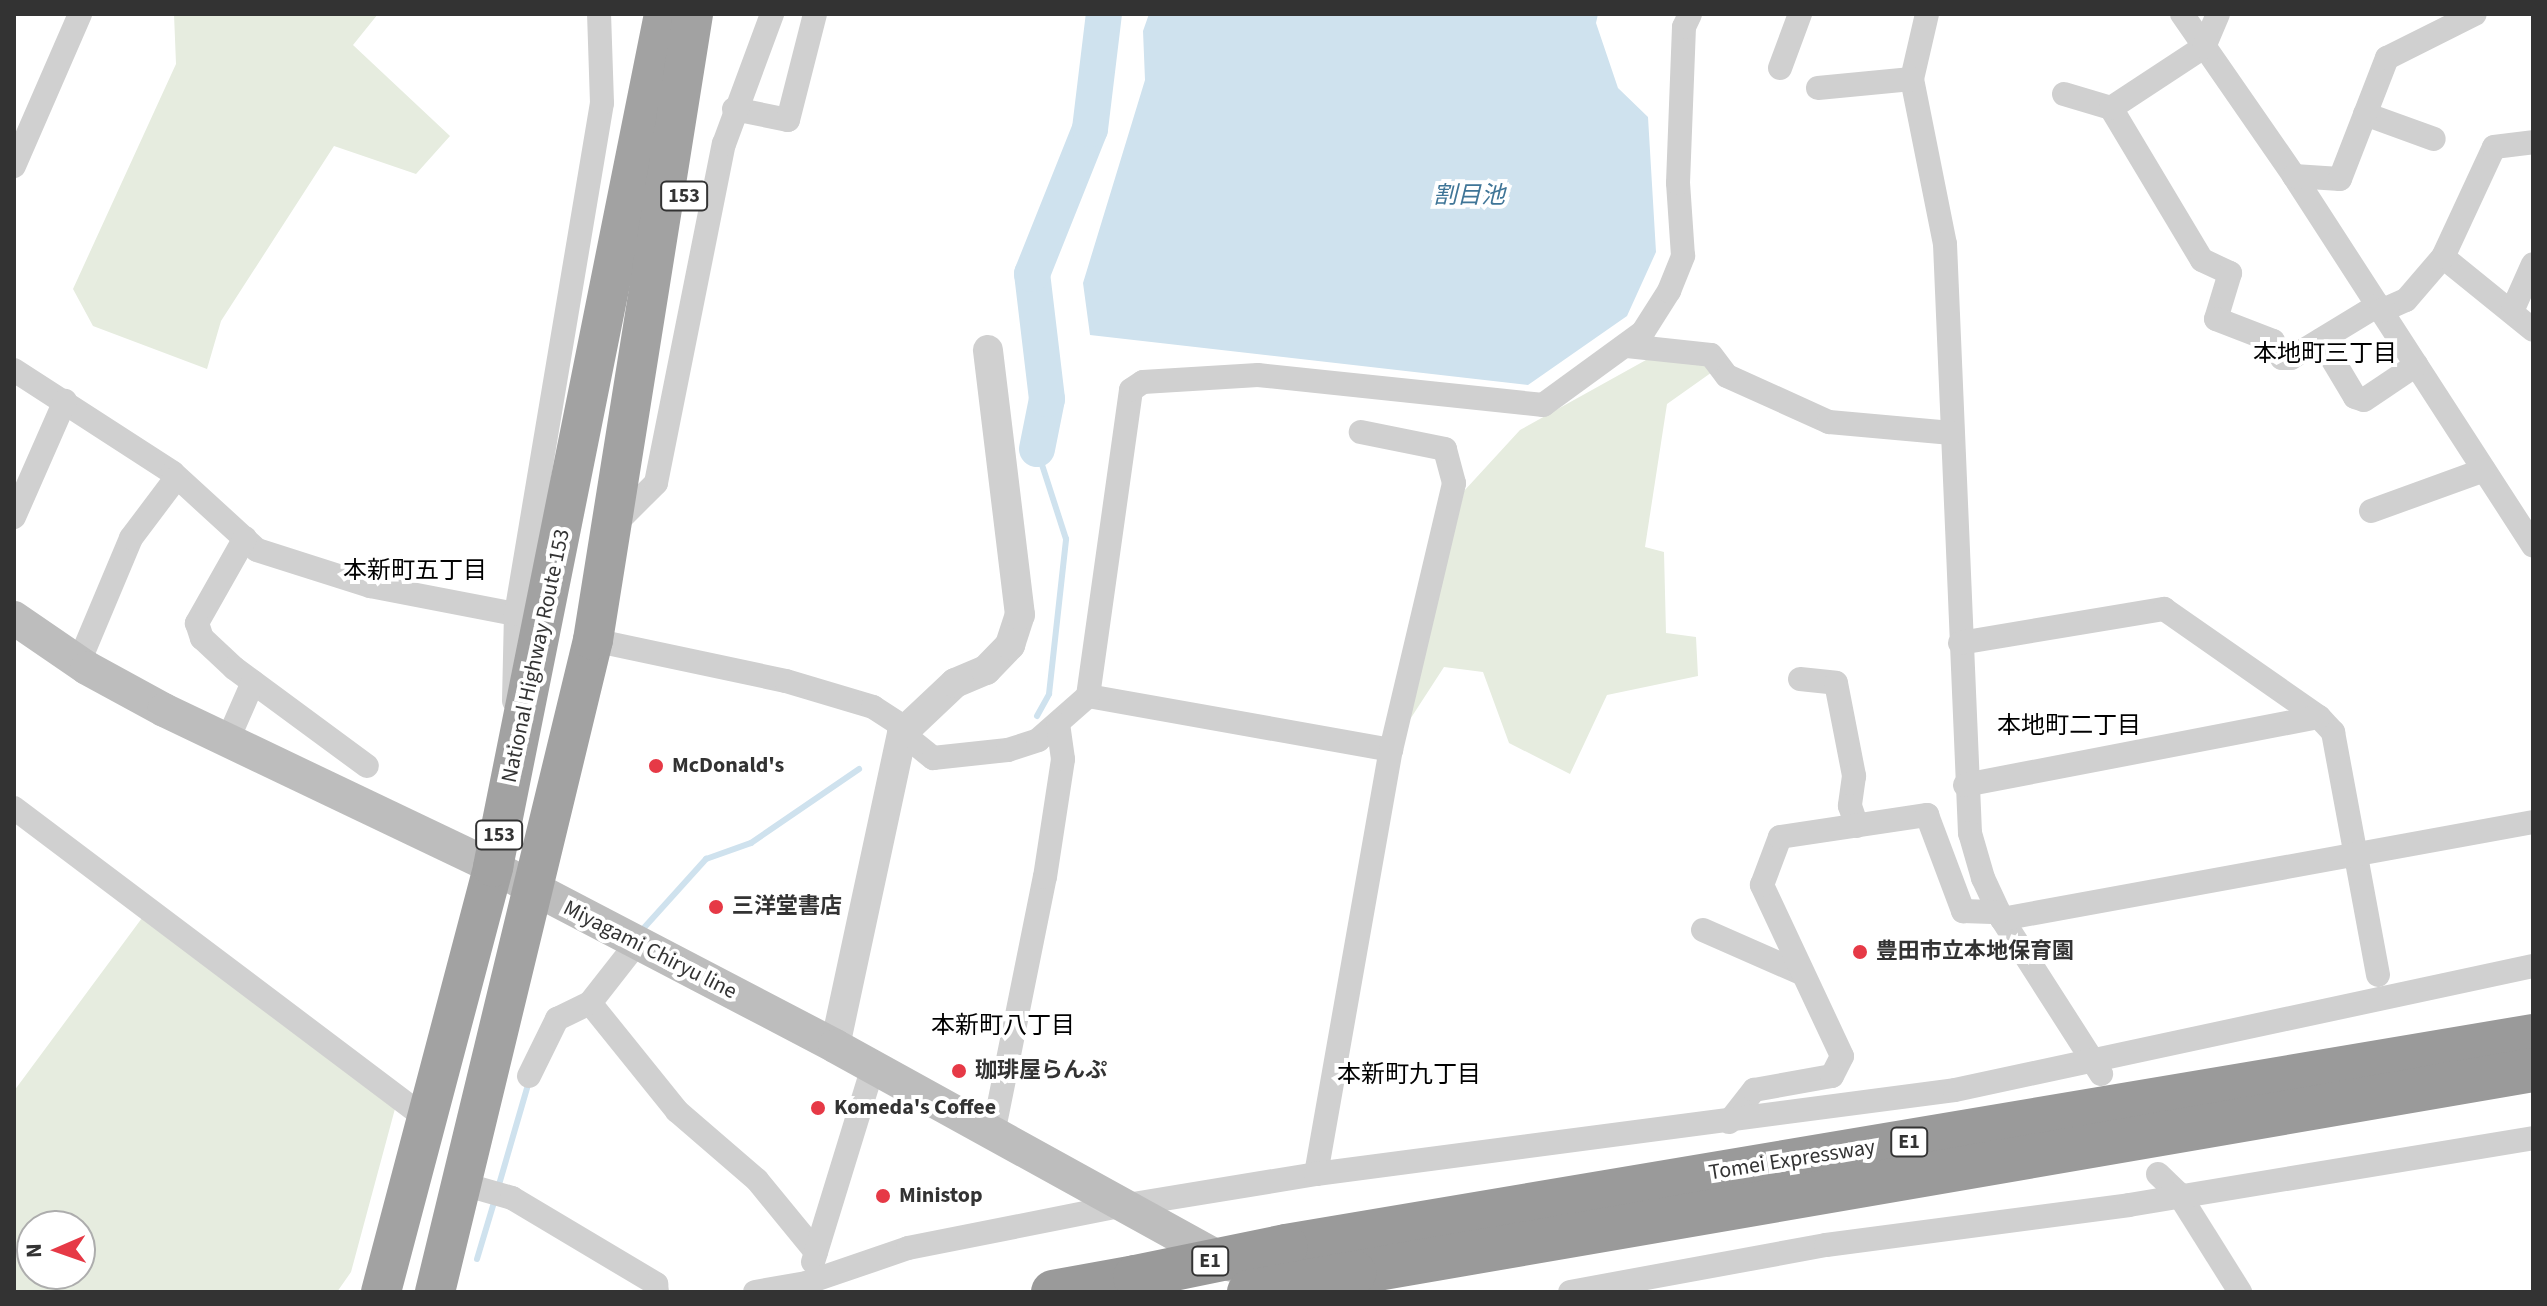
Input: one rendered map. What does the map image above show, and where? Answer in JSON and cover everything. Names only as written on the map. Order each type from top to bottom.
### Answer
[{"type":"highway","name":"153","points":[[596,373],[593,313],[639,73],[645,14]]},
{"type":"highway","name":"National Highway Route 153","points":[[381,1292],[493,867],[517,740],[596,373],[664,14]]},
{"type":"highway","name":"National Highway Route 153","points":[[435,1292],[463,1184],[530,888],[593,640],[638,375],[693,14]]},
{"type":"highway","name":"153","points":[[638,375],[654,344],[720,14]]},
{"type":"highway","points":[[1949,1135],[2533,1012]]},
{"type":"highway","name":"Tomei Expressway","points":[[1053,1292],[1286,1246],[2533,1036]]},
{"type":"highway","name":"Tomei Expressway","points":[[1249,1292],[2533,1070]]},
{"type":"main road","name":"Miyagami Chiryu line","points":[[14,618],[79,662],[164,710],[229,737],[493,867],[835,1046],[1281,1292]]},
{"type":"street","points":[[14,166],[80,14]]},
{"type":"street","points":[[517,740],[511,662],[516,614],[602,103],[599,14]]},
{"type":"street","points":[[612,527],[656,483],[734,109],[772,14]]},
{"type":"street","points":[[734,109],[788,120],[815,14]]},
{"type":"street","points":[[593,640],[786,681],[873,707],[933,758],[1008,750],[1038,740],[1088,696],[1131,390],[1143,382],[1258,375],[1529,407],[1561,396],[1627,346],[1669,291],[1683,256],[1678,183],[1684,27],[1690,14]]},
{"type":"street","points":[[1780,68],[1800,14]]},
{"type":"street","points":[[1927,14],[1912,79],[1945,244],[1965,785],[1970,833],[2000,915],[2096,1065]]},
{"type":"street","points":[[2182,14],[2294,176],[2533,546]]},
{"type":"street","points":[[2111,108],[2204,47],[2218,14]]},
{"type":"street","points":[[2294,176],[2340,179],[2387,58],[2475,14]]},
{"type":"street","points":[[1818,88],[1912,79]]},
{"type":"street","points":[[2064,94],[2111,108],[2202,260],[2230,273],[2216,319],[2273,341],[2282,358],[2379,308],[2406,300],[2443,257],[2494,147],[2533,142]]},
{"type":"street","points":[[2365,114],[2434,139]]},
{"type":"street","points":[[2443,257],[2513,309],[2533,330]]},
{"type":"street","points":[[2513,309],[2533,264]]},
{"type":"street","points":[[2321,340],[2355,397],[2364,400],[2416,365]]},
{"type":"street","points":[[1627,346],[1711,355],[1727,376],[1829,422],[1952,433]]},
{"type":"street","points":[[835,1046],[904,731],[955,683],[986,670],[1010,645],[1020,615],[988,350]]},
{"type":"street","points":[[14,370],[177,477],[257,550],[329,575],[516,614]]},
{"type":"street","points":[[14,517],[65,401]]},
{"type":"street","points":[[1316,1174],[1391,750],[1454,483],[1445,449],[1361,432]]},
{"type":"street","points":[[2371,511],[2484,470]]},
{"type":"street","points":[[79,662],[131,538],[177,477]]},
{"type":"street","points":[[245,538],[197,623],[202,638],[253,682],[367,766]]},
{"type":"street","points":[[1960,643],[2164,609],[2319,717],[2333,732],[2378,975]]},
{"type":"street","points":[[1800,679],[1836,683],[1854,776],[1850,806],[1857,826]]},
{"type":"street","points":[[229,737],[253,682]]},
{"type":"street","points":[[1088,696],[1391,750]]},
{"type":"street","points":[[1965,785],[2319,717]]},
{"type":"street","points":[[993,1134],[1045,877],[1063,759],[1058,725]]},
{"type":"street","points":[[14,808],[428,1120]]},
{"type":"street","points":[[1729,1122],[1754,1090],[1832,1076],[1842,1056],[1762,885],[1780,837],[1927,815],[1937,829],[1963,911],[2000,915],[2533,822]]},
{"type":"street","points":[[1703,930],[1803,974]]},
{"type":"street","points":[[529,1076],[557,1019],[590,1003],[637,943]]},
{"type":"street","points":[[755,1292],[802,1288],[908,1248],[1121,1206],[1316,1174],[1955,1090],[2096,1065],[2533,966]]},
{"type":"street","points":[[590,1003],[677,1111],[757,1180],[816,1252]]},
{"type":"street","points":[[802,1288],[873,1067]]},
{"type":"street","points":[[1570,1292],[1826,1245],[2129,1205],[2178,1193],[2533,1138]]},
{"type":"street","points":[[2158,1174],[2178,1193],[2240,1292]]},
{"type":"street","points":[[463,1184],[512,1198],[656,1284],[657,1292]]},
{"type":"shaded area","points":[[174,14],[378,14],[353,45],[450,136],[416,174],[334,146],[221,321],[207,369],[93,326],[73,289],[176,64]]},
{"type":"shaded area","points":[[1664,350],[1715,370],[1667,404],[1645,547],[1664,552],[1666,633],[1696,637],[1698,676],[1607,695],[1570,774],[1509,743],[1483,672],[1444,667],[1407,724],[1464,491],[1520,430]]},
{"type":"shaded area","points":[[142,918],[396,1105],[351,1272],[337,1292],[14,1292],[14,1091]]},
{"type":"water","name":"割目池","points":[[1149,14],[1598,14],[1596,23],[1618,88],[1648,117],[1656,252],[1627,316],[1528,385],[1090,335],[1083,283],[1145,80],[1143,31]]},
{"type":"waterway","name":"割目池","points":[[1037,449],[1047,399],[1032,274],[1090,129],[1104,14]]},
{"type":"waterway","points":[[1037,449],[1066,539],[1049,694],[1037,716]]},
{"type":"waterway","points":[[642,930],[706,859],[751,843],[859,769]]},
{"type":"waterway","points":[[498,1188],[527,1088]]},
{"type":"waterway","points":[[477,1259],[495,1199]]},
{"type":"place","name":"McDonald's","points":[[656,766]]},
{"type":"place","name":"三洋堂書店","points":[[716,907]]},
{"type":"place","name":"豊田市立本地保育園","points":[[1860,952]]},
{"type":"place","name":"珈琲屋らんぷ","points":[[959,1071]]},
{"type":"place","name":"Komeda's Coffee","points":[[818,1108]]},
{"type":"place","name":"Ministop","points":[[883,1196]]},
{"type":"district","name":"本地町三丁目","points":[[2325,354]]},
{"type":"district","name":"本新町五丁目","points":[[415,571]]},
{"type":"district","name":"本地町二丁目","points":[[2069,726]]},
{"type":"district","name":"本新町八丁目","points":[[1003,1026]]},
{"type":"district","name":"本新町九丁目","points":[[1409,1075]]}]
